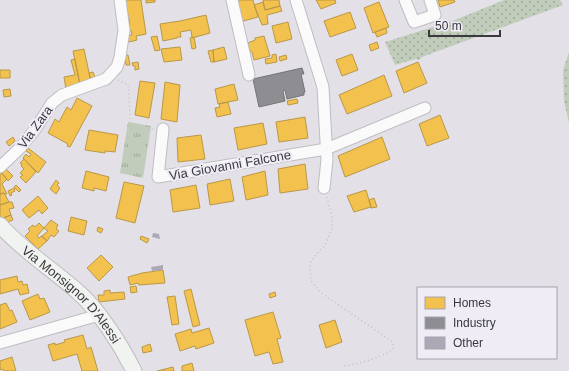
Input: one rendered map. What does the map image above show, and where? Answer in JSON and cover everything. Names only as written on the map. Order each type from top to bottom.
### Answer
[{"type":"main road","name":"Via Monsignor D'Alessi","points":[[0,225],[24,248],[78,291],[91,305],[99,315],[134,371]]},
{"type":"street","points":[[109,75],[117,66],[124,30],[120,0]]},
{"type":"street","points":[[232,0],[249,75]]},
{"type":"street","points":[[296,0],[322,87],[327,160],[324,188]]},
{"type":"street","points":[[406,0],[414,22],[435,15],[430,0]]},
{"type":"street","name":"Via Zara","points":[[0,166],[20,148],[36,128],[52,103],[62,95],[97,82],[109,75]]},
{"type":"street","points":[[326,149],[425,108]]},
{"type":"street","name":"Via Giovanni Falcone","points":[[163,129],[158,177],[326,149]]},
{"type":"street","points":[[0,343],[99,315]]},
{"type":"path","points":[[109,75],[128,85],[131,129],[163,129]]},
{"type":"path","points":[[324,188],[332,218],[332,229],[325,245],[310,263],[311,281],[321,293],[393,342],[393,349],[388,353],[370,360],[344,366]]},
{"type":"green space","points":[[504,0],[560,0],[563,5],[422,57],[419,60],[416,59],[395,65],[385,42],[455,20]]},
{"type":"green space","points":[[569,52],[569,123],[564,101],[563,70]]},
{"type":"green space","points":[[128,122],[151,126],[143,178],[120,173]]},
{"type":"building: Homes","points":[[125,0],[141,0],[146,34],[136,36],[137,40],[129,42],[127,36],[132,35],[131,30],[128,30],[128,26],[130,25]]},
{"type":"building: Homes","points":[[146,0],[155,0],[155,2],[146,3]]},
{"type":"building: Homes","points":[[235,0],[253,0],[258,17],[240,22]]},
{"type":"building: Homes","points":[[263,0],[279,0],[280,6],[265,10]]},
{"type":"building: Homes","points":[[316,0],[335,0],[336,3],[321,9]]},
{"type":"building: Homes","points":[[438,0],[454,0],[455,2],[440,7]]},
{"type":"building: Homes","points":[[263,2],[265,10],[280,6],[282,11],[267,15],[268,24],[262,25],[254,5]]},
{"type":"building: Homes","points":[[379,2],[389,27],[373,33],[364,8]]},
{"type":"building: Homes","points":[[350,12],[356,28],[330,37],[324,21]]},
{"type":"building: Homes","points":[[206,15],[210,33],[192,38],[191,30],[180,32],[181,37],[163,41],[160,24]]},
{"type":"building: Homes","points":[[288,22],[292,39],[276,43],[272,26]]},
{"type":"building: Homes","points":[[386,28],[387,33],[377,37],[375,32]]},
{"type":"building: Homes","points":[[157,36],[160,50],[155,51],[151,37]]},
{"type":"building: Homes","points":[[264,36],[270,56],[254,60],[252,52],[249,50],[248,43],[255,40],[255,38]]},
{"type":"building: Homes","points":[[194,37],[196,48],[192,49],[190,38]]},
{"type":"building: Homes","points":[[377,42],[379,48],[371,51],[369,45]]},
{"type":"building: Homes","points":[[180,47],[182,60],[164,62],[161,49]]},
{"type":"building: Homes","points":[[224,47],[227,59],[214,62],[213,50]]},
{"type":"building: Homes","points":[[84,49],[91,82],[80,85],[73,51]]},
{"type":"building: Homes","points":[[213,50],[214,62],[211,62],[208,51]]},
{"type":"building: Homes","points":[[276,54],[277,62],[266,64],[265,59],[272,58],[272,55]]},
{"type":"building: Homes","points":[[352,54],[358,70],[342,76],[336,60]]},
{"type":"building: Homes","points":[[128,55],[130,65],[126,65],[125,56]]},
{"type":"building: Homes","points":[[286,55],[287,59],[280,61],[279,57]]},
{"type":"building: Homes","points":[[75,59],[80,85],[66,89],[64,77],[75,75],[71,60]]},
{"type":"building: Homes","points":[[138,62],[139,69],[135,70],[135,66],[133,66],[132,63]]},
{"type":"building: Homes","points":[[418,62],[427,83],[404,93],[396,71]]},
{"type":"building: Homes","points":[[0,70],[10,70],[10,78],[0,78]]},
{"type":"building: Homes","points":[[93,72],[95,77],[90,78],[89,73]]},
{"type":"building: Homes","points":[[384,75],[392,96],[347,114],[339,95]]},
{"type":"building: Homes","points":[[140,81],[155,83],[149,118],[135,115]]},
{"type":"building: Homes","points":[[165,82],[180,85],[177,122],[161,119]]},
{"type":"building: Homes","points":[[234,84],[238,100],[218,104],[215,89]]},
{"type":"building: Homes","points":[[10,89],[11,96],[4,97],[3,90]]},
{"type":"building: Homes","points":[[77,98],[92,106],[70,147],[67,146],[68,144],[48,133],[55,119],[59,122],[67,107],[71,110]]},
{"type":"building: Homes","points":[[297,99],[298,103],[288,105],[287,101]]},
{"type":"building: Homes","points":[[228,102],[231,114],[217,117],[215,108],[220,107],[219,104]]},
{"type":"building: Homes","points":[[440,115],[449,138],[427,146],[419,124]]},
{"type":"building: Homes","points":[[305,117],[308,138],[279,142],[276,122]]},
{"type":"building: Homes","points":[[263,123],[267,144],[238,150],[234,128]]},
{"type":"building: Homes","points":[[89,130],[118,135],[115,152],[105,151],[105,153],[85,150]]},
{"type":"building: Homes","points":[[201,135],[205,159],[178,162],[177,138]]},
{"type":"building: Homes","points":[[13,137],[15,141],[9,146],[6,142]]},
{"type":"building: Homes","points":[[382,137],[390,159],[345,177],[338,156]]},
{"type":"building: Homes","points":[[28,148],[46,162],[38,173],[23,158],[26,154],[29,157],[31,154],[26,151]]},
{"type":"building: Homes","points":[[24,159],[36,172],[26,183],[20,177],[23,175],[20,173],[24,169],[20,163]]},
{"type":"building: Homes","points":[[305,164],[308,189],[280,193],[278,169]]},
{"type":"building: Homes","points":[[4,167],[13,176],[8,181],[0,171]]},
{"type":"building: Homes","points":[[0,171],[7,179],[2,184],[7,194],[0,194]]},
{"type":"building: Homes","points":[[86,171],[109,177],[106,191],[94,188],[94,191],[82,188]]},
{"type":"building: Homes","points":[[265,171],[268,195],[246,200],[242,177]]},
{"type":"building: Homes","points":[[230,179],[234,201],[210,205],[207,184]]},
{"type":"building: Homes","points":[[56,180],[59,183],[57,185],[60,188],[56,194],[50,189]]},
{"type":"building: Homes","points":[[124,182],[144,186],[135,223],[116,218]]},
{"type":"building: Homes","points":[[16,185],[21,190],[19,192],[14,187]]},
{"type":"building: Homes","points":[[196,185],[200,208],[173,212],[170,190]]},
{"type":"building: Homes","points":[[14,188],[15,191],[11,193],[12,195],[10,196],[8,191]]},
{"type":"building: Homes","points":[[366,190],[371,207],[354,212],[347,196]]},
{"type":"building: Homes","points":[[4,193],[9,202],[0,205],[0,194]]},
{"type":"building: Homes","points":[[38,196],[48,208],[42,214],[39,210],[29,218],[22,210]]},
{"type":"building: Homes","points":[[374,198],[377,207],[371,208],[369,200]]},
{"type":"building: Homes","points":[[12,202],[14,208],[9,209],[11,215],[0,219],[0,205]]},
{"type":"building: Homes","points":[[11,215],[13,220],[2,224],[0,219]]},
{"type":"building: Homes","points":[[71,217],[87,221],[84,235],[68,231]]},
{"type":"building: Homes","points":[[51,220],[58,225],[56,229],[59,231],[54,237],[51,235],[47,241],[42,236],[48,231],[44,228]]},
{"type":"building: Homes","points":[[39,223],[44,228],[37,236],[39,238],[41,236],[47,241],[38,249],[25,236],[30,231],[28,229],[33,225],[35,227]]},
{"type":"building: Homes","points":[[98,227],[103,229],[101,233],[97,231]]},
{"type":"building: Homes","points":[[141,236],[149,239],[147,243],[140,239]]},
{"type":"building: Homes","points":[[101,255],[113,267],[99,281],[87,268]]},
{"type":"building: Homes","points":[[163,270],[165,283],[139,285],[138,283],[130,285],[128,277]]},
{"type":"building: Homes","points":[[17,276],[18,282],[22,281],[23,285],[27,284],[29,293],[20,295],[18,289],[0,294],[0,280]]},
{"type":"building: Homes","points":[[136,286],[137,292],[131,293],[130,287]]},
{"type":"building: Homes","points":[[191,289],[200,325],[193,327],[184,291]]},
{"type":"building: Homes","points":[[110,290],[110,293],[124,292],[125,299],[99,302],[98,295],[104,295],[104,291]]},
{"type":"building: Homes","points":[[275,292],[276,296],[270,298],[269,294]]},
{"type":"building: Homes","points":[[38,294],[40,299],[44,298],[50,312],[30,320],[22,301]]},
{"type":"building: Homes","points":[[175,296],[179,324],[172,325],[167,297]]},
{"type":"building: Homes","points":[[6,303],[10,311],[12,310],[17,322],[0,329],[0,305]]},
{"type":"building: Homes","points":[[273,312],[281,338],[277,339],[283,362],[273,364],[269,352],[255,356],[245,320]]},
{"type":"building: Homes","points":[[335,320],[342,342],[326,348],[319,325]]},
{"type":"building: Homes","points":[[209,328],[214,343],[196,349],[195,346],[180,351],[175,334],[191,329],[192,333]]},
{"type":"building: Homes","points":[[83,335],[87,349],[91,347],[98,371],[82,371],[77,354],[53,361],[48,345],[55,343],[55,345],[65,342],[64,340]]},
{"type":"building: Homes","points":[[150,344],[152,351],[143,353],[142,347]]},
{"type":"building: Homes","points":[[12,357],[16,371],[0,370],[0,361]]},
{"type":"building: Homes","points":[[192,363],[194,371],[182,371],[182,366]]},
{"type":"building: Homes","points":[[173,367],[174,371],[157,371]]},
{"type":"building: Industry","points":[[302,68],[304,74],[301,74],[305,92],[304,95],[287,99],[285,90],[283,91],[285,101],[259,107],[253,79]]},
{"type":"building: Other","points":[[153,233],[159,234],[160,239],[152,237]]},
{"type":"building: Other","points":[[163,265],[163,270],[152,271],[151,267]]}]
